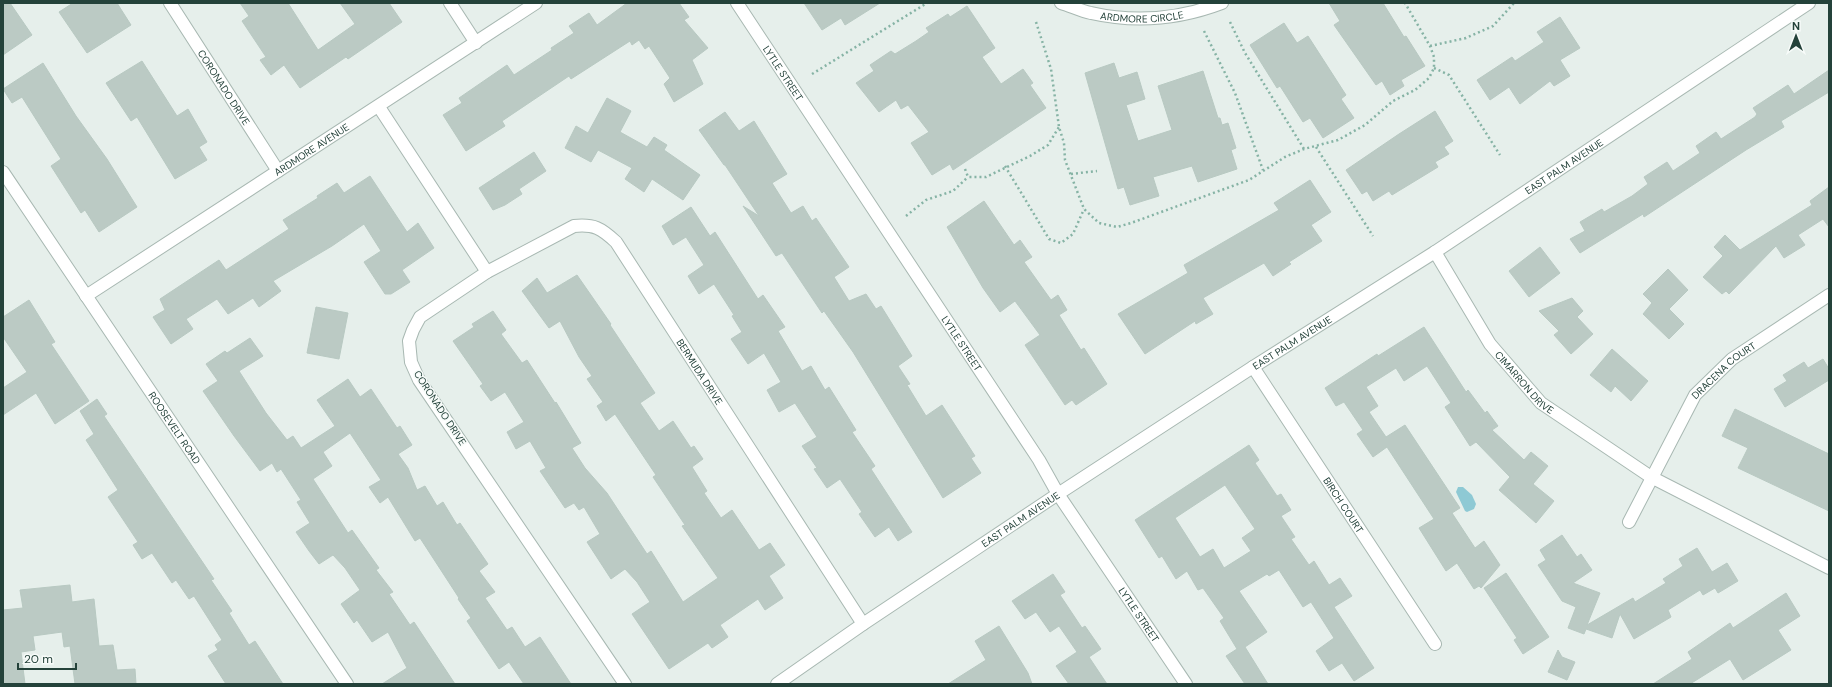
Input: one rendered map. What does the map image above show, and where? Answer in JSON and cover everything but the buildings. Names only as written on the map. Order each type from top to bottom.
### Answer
[{"type":"street","name":"CORONADO DRIVE","points":[[170,3],[278,172]]},
{"type":"street","points":[[450,3],[476,43]]},
{"type":"street","name":"ARDMORE AVENUE","points":[[86,296],[379,107],[536,3]]},
{"type":"street","name":"LYTLE STREET","points":[[737,3],[1039,460],[1058,494],[1186,684]]},
{"type":"street","name":"ARDMORE CIRCLE","points":[[1062,3],[1090,13],[1138,19],[1154,19],[1199,12],[1222,3]]},
{"type":"street","name":"EAST PALM AVENUE","points":[[777,684],[863,624],[1058,494],[1253,367],[1435,252],[1809,3]]},
{"type":"street","points":[[379,107],[487,272]]},
{"type":"street","name":"ROOSEVELT ROAD","points":[[3,172],[347,684]]},
{"type":"street","name":"BERMUDA DRIVE","points":[[487,272],[574,226],[587,224],[603,229],[616,242],[863,624]]},
{"type":"street","name":"CIMARRON DRIVE","points":[[1435,252],[1490,344],[1542,403],[1651,477],[1829,568]]},
{"type":"street","name":"CORONADO DRIVE","points":[[487,272],[420,317],[409,341],[411,362],[419,380],[625,684]]},
{"type":"street","name":"DRACENA COURT","points":[[1651,477],[1695,395],[1732,359],[1829,295]]},
{"type":"street","name":"BIRCH COURT","points":[[1253,367],[1435,644]]},
{"type":"street","points":[[1629,522],[1651,477]]},
{"type":"path","points":[[812,74],[927,3]]},
{"type":"path","points":[[1036,22],[1051,69],[1059,127],[1064,143],[1065,160],[1084,209],[1099,223],[1118,227],[1249,180],[1285,157],[1304,149],[1338,140],[1365,125],[1393,101],[1415,90],[1429,78],[1434,68],[1434,57],[1430,46],[1405,3]]},
{"type":"path","points":[[1430,46],[1466,38],[1493,26],[1514,3]]},
{"type":"path","points":[[1230,22],[1245,53],[1304,149]]},
{"type":"path","points":[[1204,31],[1235,93],[1263,170]]},
{"type":"path","points":[[1434,68],[1449,75],[1500,155]]},
{"type":"path","points":[[906,216],[926,200],[953,190],[968,177],[986,177],[1005,166],[1030,156],[1048,145],[1059,127]]},
{"type":"path","points":[[1316,147],[1373,236]]},
{"type":"path","points":[[1005,166],[1049,239],[1061,243],[1073,234],[1084,209]]},
{"type":"path","points":[[965,169],[968,177]]},
{"type":"path","points":[[1071,174],[1097,172]]},
{"type":"water","points":[[1458,487],[1463,487],[1472,495],[1476,504],[1474,509],[1467,512],[1465,511],[1456,492]]}]
